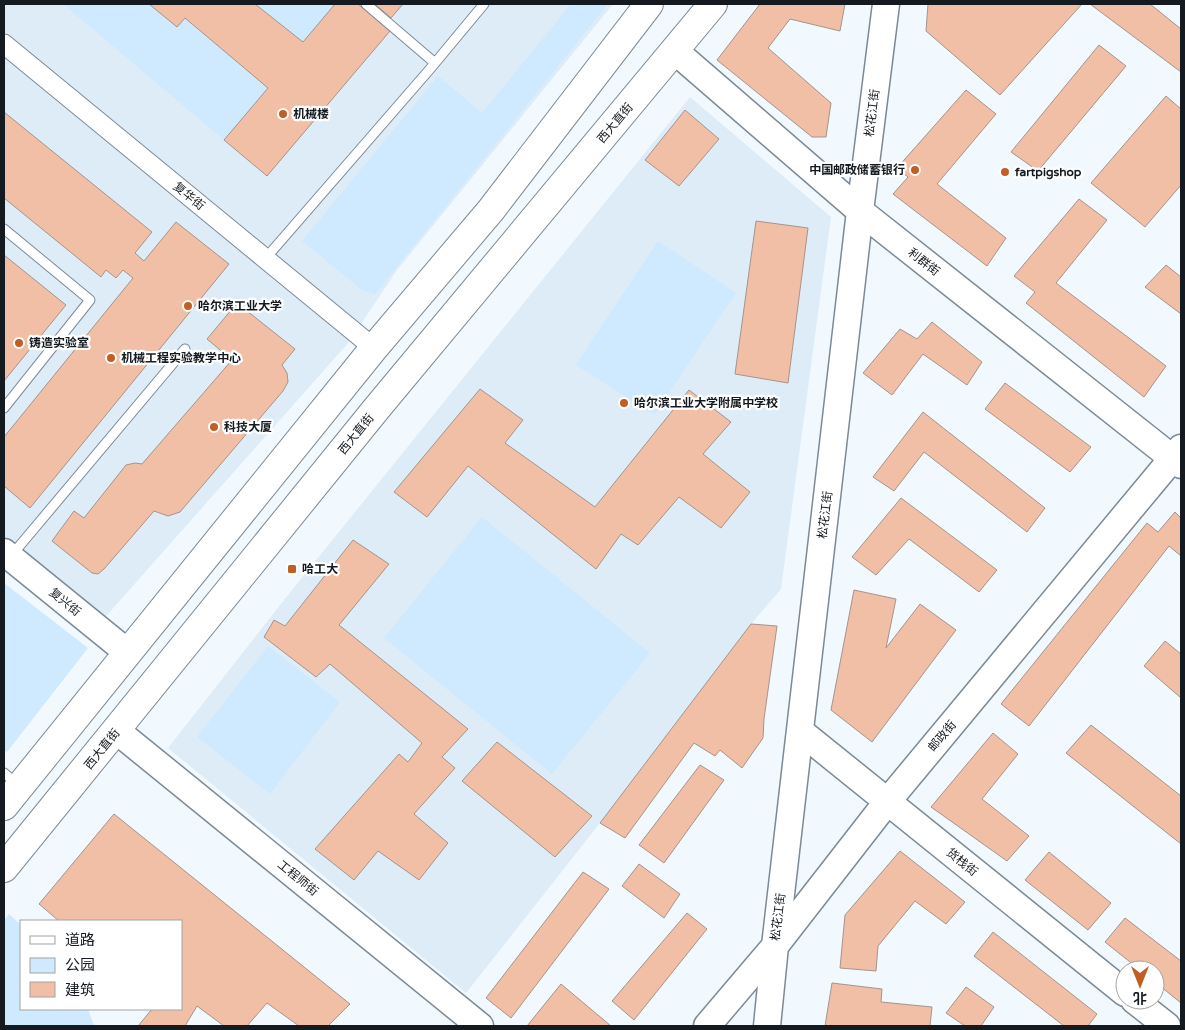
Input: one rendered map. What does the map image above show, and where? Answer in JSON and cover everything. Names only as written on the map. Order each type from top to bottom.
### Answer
[{"type":"main road","points":[[9,788],[126,652],[374,348],[491,210],[649,4]]},
{"type":"main road","name":"西大直街","points":[[4,868],[377,408],[713,4]]},
{"type":"street","name":"松花江街","points":[[767,1026],[860,211],[886,4]]},
{"type":"street","name":"复华街","points":[[4,44],[374,348]]},
{"type":"street","name":"利群街","points":[[675,51],[860,211],[1179,457]]},
{"type":"street","name":"邮政街","points":[[707,1026],[775,946],[887,802],[1179,457]]},
{"type":"street","name":"复兴街","points":[[7,554],[126,652]]},
{"type":"street","name":"工程师街","points":[[117,731],[480,1026]]},
{"type":"street","name":"货栈街","points":[[800,731],[1115,984]]},
{"type":"street","points":[[1147,1010],[1167,1026]]},
{"type":"lane","points":[[366,4],[435,63]]},
{"type":"lane","points":[[265,259],[484,4]]},
{"type":"lane","points":[[4,229],[90,300],[4,408]]},
{"type":"lane","points":[[7,554],[185,349]]},
{"type":"shaded area","name":"哈尔滨工业大学","points":[[4,4],[613,4],[397,270],[349,342],[100,623],[4,543]]},
{"type":"shaded area","name":"哈尔滨工业大学附属中学校","points":[[690,97],[831,217],[781,589],[751,624],[600,823],[466,993],[168,748],[284,600]]},
{"type":"green space","points":[[63,4],[149,4],[177,27],[185,18],[268,88],[224,140]]},
{"type":"green space","points":[[255,4],[335,4],[303,42]]},
{"type":"green space","points":[[571,4],[608,4],[375,294],[362,290],[302,241],[438,76],[482,113]]},
{"type":"green space","points":[[658,241],[736,293],[654,415],[576,365]]},
{"type":"green space","points":[[482,517],[650,653],[552,774],[384,638]]},
{"type":"green space","points":[[4,583],[88,648],[7,752],[4,750]]},
{"type":"green space","points":[[268,646],[340,702],[270,794],[197,737]]},
{"type":"green space","points":[[9,914],[20,924],[20,1010],[88,1010],[94,1026],[4,1026],[4,921]]},
{"type":"building","name":"机械楼","points":[[149,4],[255,4],[303,42],[335,4],[358,4],[390,31],[267,176],[224,140],[268,88],[185,18],[177,27]]},
{"type":"building","points":[[375,4],[403,4],[391,18]]},
{"type":"building","points":[[760,4],[845,4],[840,31],[790,19],[768,48],[831,103],[826,137],[812,137],[717,60]]},
{"type":"building","points":[[928,4],[1082,4],[1000,95],[926,31]]},
{"type":"building","points":[[1090,4],[1150,4],[1181,29],[1181,72]]},
{"type":"building","points":[[1099,45],[1126,66],[1038,171],[1011,152]]},
{"type":"building","points":[[966,90],[996,114],[937,184],[1006,238],[987,266],[893,194],[908,177],[897,168]]},
{"type":"building","points":[[1166,96],[1181,109],[1181,185],[1145,227],[1091,183]]},
{"type":"building","points":[[685,110],[719,139],[679,186],[645,160]]},
{"type":"building","name":"机械工程实验教学中心","points":[[4,112],[152,232],[135,253],[144,261],[176,222],[229,264],[30,508],[4,486],[4,437],[133,278],[123,270],[116,278],[106,270],[101,277],[4,198]]},
{"type":"building","points":[[1079,199],[1107,220],[1056,283],[1166,366],[1144,397],[1026,303],[1035,292],[1014,276]]},
{"type":"building","points":[[756,221],[808,228],[788,383],[735,374]]},
{"type":"building","name":"铸造实验室","points":[[4,255],[66,305],[4,381]]},
{"type":"building","points":[[1166,265],[1181,277],[1181,314],[1145,287]]},
{"type":"building","name":"科技大厦","points":[[237,303],[295,349],[282,365],[287,373],[288,382],[283,391],[180,512],[168,516],[154,511],[104,569],[98,574],[92,573],[52,541],[74,511],[84,518],[126,465],[142,464],[232,360],[207,339]]},
{"type":"building","points":[[932,322],[982,362],[967,385],[923,354],[892,395],[863,373],[900,329],[917,339]]},
{"type":"building","points":[[1005,383],[1091,447],[1070,472],[985,409]]},
{"type":"building","points":[[480,389],[523,420],[505,443],[595,507],[689,390],[731,422],[703,454],[750,492],[721,528],[679,497],[638,545],[621,534],[596,569],[468,466],[427,517],[394,492]]},
{"type":"building","points":[[923,412],[1045,508],[1027,532],[924,452],[894,491],[873,477]]},
{"type":"building","points":[[901,498],[997,570],[979,592],[909,539],[876,575],[852,557]]},
{"type":"building","points":[[1175,512],[1181,518],[1181,556],[1169,546],[1029,726],[1001,704],[1147,523],[1158,532]]},
{"type":"building","points":[[353,540],[389,564],[339,625],[468,729],[442,757],[455,768],[414,814],[448,843],[419,880],[378,851],[354,880],[315,849],[399,754],[408,762],[422,743],[330,664],[316,677],[264,637],[274,620],[285,626]]},
{"type":"building","points":[[854,590],[896,599],[886,648],[920,604],[956,630],[872,742],[831,710]]},
{"type":"building","points":[[751,624],[777,626],[763,738],[742,768],[720,750],[715,756],[694,743],[625,838],[600,823]]},
{"type":"building","points":[[1165,641],[1181,654],[1181,698],[1144,666]]},
{"type":"building","points":[[1091,725],[1181,796],[1181,844],[1066,753]]},
{"type":"building","points":[[993,733],[1018,754],[982,799],[1029,836],[1007,861],[931,807]]},
{"type":"building","points":[[497,742],[592,816],[555,857],[462,781]]},
{"type":"building","points":[[700,765],[724,780],[664,863],[639,845]]},
{"type":"building","points":[[114,814],[350,1004],[328,1026],[299,1026],[267,1003],[247,1026],[224,1026],[197,1006],[185,1026],[138,1026],[151,1010],[182,1010],[182,920],[58,920],[39,904]]},
{"type":"building","points":[[900,851],[965,902],[946,924],[915,901],[878,946],[876,971],[840,968],[845,915]]},
{"type":"building","points":[[1049,852],[1111,903],[1088,930],[1025,880]]},
{"type":"building","points":[[639,864],[680,894],[664,918],[622,886]]},
{"type":"building","points":[[583,872],[609,889],[511,1018],[486,998]]},
{"type":"building","points":[[687,913],[707,929],[634,1020],[612,1001]]},
{"type":"building","points":[[1125,918],[1181,961],[1181,1003],[1165,990],[1165,960],[1128,960],[1105,942]]},
{"type":"building","points":[[993,932],[1097,1014],[1088,1026],[1064,1026],[974,956]]},
{"type":"building","points":[[832,983],[882,989],[881,1002],[932,1007],[930,1026],[825,1026]]},
{"type":"building","points":[[561,984],[611,1026],[527,1026]]},
{"type":"building","points":[[966,987],[994,1007],[981,1026],[965,1026],[946,1013]]},
{"type":"place","name":"机械楼","points":[[283,114]]},
{"type":"place","name":"中国邮政储蓄银行","points":[[915,170]]},
{"type":"place","name":"fartpigshop","points":[[1005,172]]},
{"type":"place","name":"哈尔滨工业大学","points":[[188,306]]},
{"type":"place","name":"铸造实验室","points":[[19,343]]},
{"type":"place","name":"机械工程实验教学中心","points":[[111,358]]},
{"type":"place","name":"哈尔滨工业大学附属中学校","points":[[624,403]]},
{"type":"place","name":"科技大厦","points":[[214,427]]},
{"type":"place","name":"哈工大","points":[[292,569]]}]
